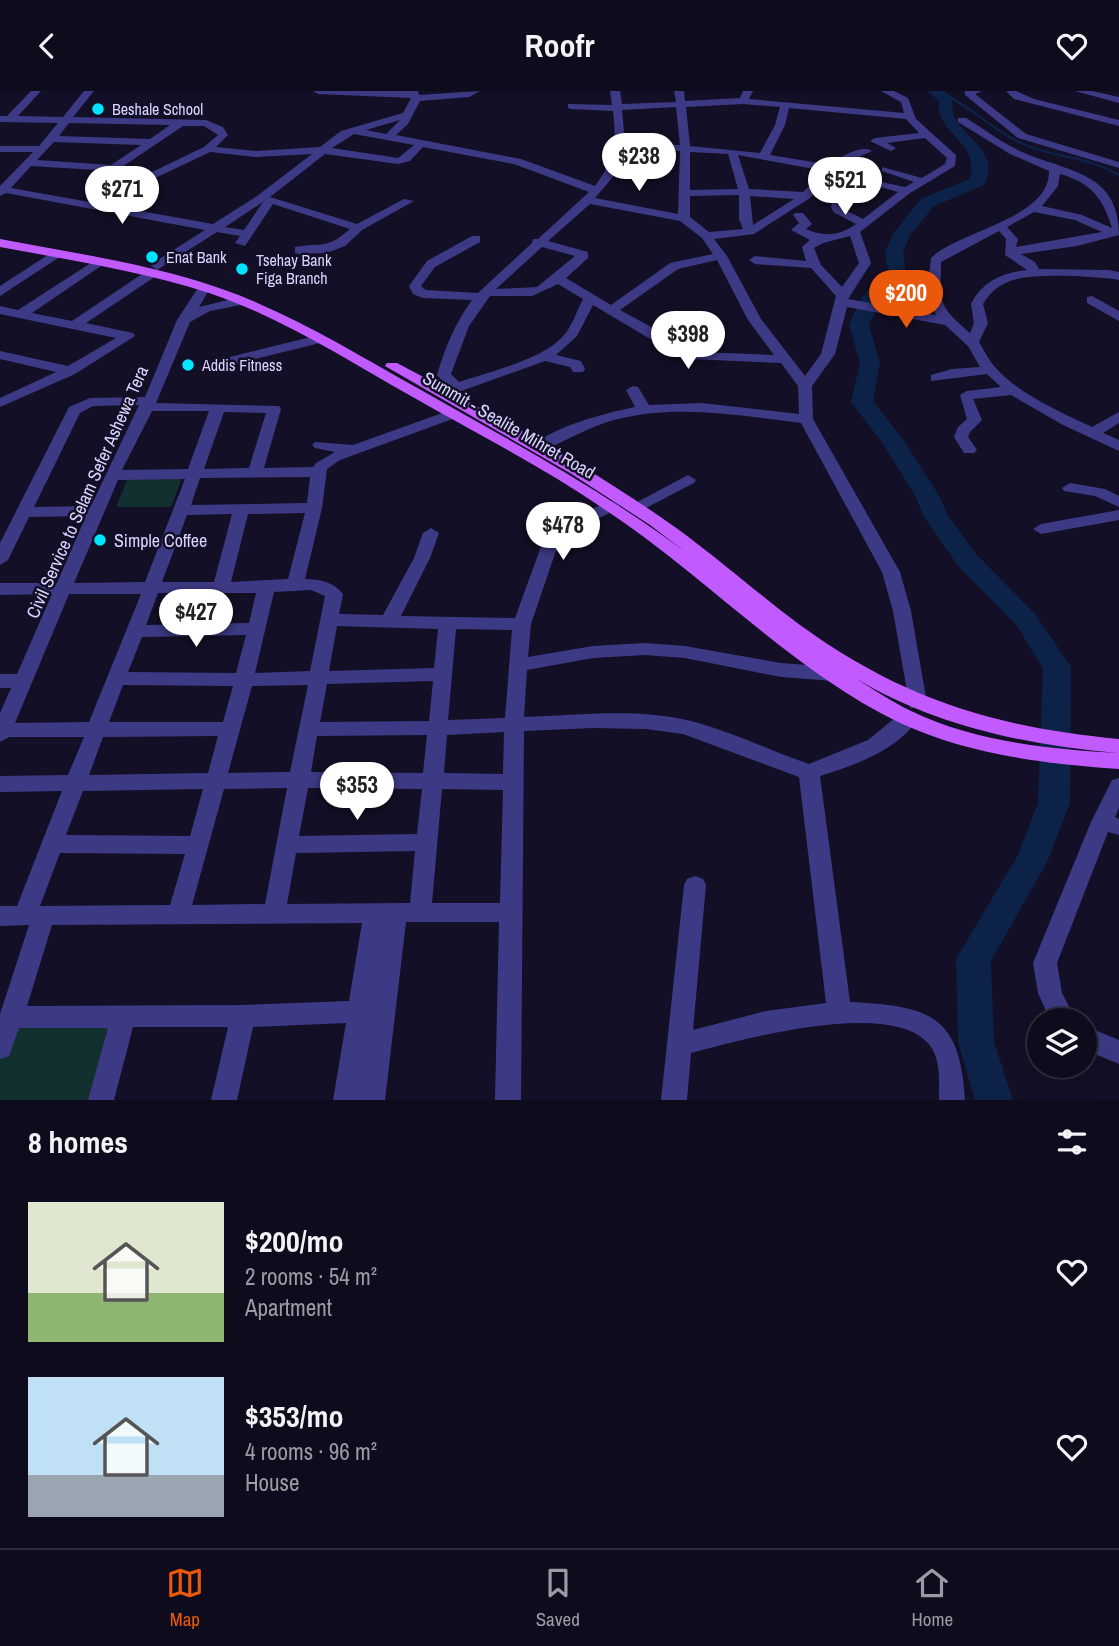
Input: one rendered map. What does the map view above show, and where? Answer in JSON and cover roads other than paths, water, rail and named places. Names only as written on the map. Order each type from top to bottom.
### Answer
[{"type":"main road","points":[[1,243],[223,283],[265,300],[450,390],[490,427],[540,447],[636,507],[844,664],[913,711],[974,724],[1033,745],[1087,752],[1119,761]]},
{"type":"main road","name":"Summit - Sealite Mihret Road","points":[[1,243],[97,263],[155,270],[240,302],[319,339],[453,414],[490,427],[612,506],[678,553],[782,638],[833,674],[913,711]]},
{"type":"main road","points":[[1087,752],[1119,746]]},
{"type":"street","points":[[5,119],[36,91]]},
{"type":"street","points":[[3,187],[30,163],[89,91]]},
{"type":"street","points":[[324,91],[388,95],[469,94],[475,91]]},
{"type":"street","points":[[589,299],[569,341],[544,358],[450,390],[444,375],[455,335],[484,294],[537,242],[592,195],[613,172],[620,145],[615,91]]},
{"type":"street","points":[[679,91],[685,147],[684,218]]},
{"type":"street","points":[[743,101],[748,91]]},
{"type":"street","points":[[799,215],[806,224],[797,230],[818,239],[843,236],[859,228],[921,181],[950,166],[952,157],[908,116],[905,100],[886,91]]},
{"type":"street","points":[[977,91],[968,93],[1022,137],[1119,165]]},
{"type":"street","points":[[1011,91],[1024,99],[1119,123]]},
{"type":"street","points":[[1080,91],[1119,100]]},
{"type":"street","points":[[388,137],[398,130],[408,115],[414,94]]},
{"type":"street","points":[[382,105],[388,95]]},
{"type":"street","points":[[873,98],[900,96]]},
{"type":"street","points":[[570,106],[605,108],[743,101],[785,108]]},
{"type":"street","points":[[753,113],[807,107],[908,116]]},
{"type":"street","points":[[807,107],[846,123]]},
{"type":"street","points":[[764,156],[782,124],[785,108]]},
{"type":"street","points":[[75,325],[216,227],[265,199],[345,133],[374,120],[408,115]]},
{"type":"street","points":[[5,119],[206,123],[219,129],[223,138],[157,176],[113,168],[30,163]]},
{"type":"street","points":[[962,120],[1014,152],[1096,184],[1109,205],[1119,229],[1118,234]]},
{"type":"street","points":[[113,168],[182,121]]},
{"type":"street","points":[[354,131],[517,161],[592,195],[684,218],[706,236],[721,256],[755,320],[806,386]]},
{"type":"street","points":[[891,148],[875,141],[928,135]]},
{"type":"street","points":[[51,139],[150,142]]},
{"type":"street","points":[[208,149],[256,154],[322,150],[398,161],[406,159],[421,143]]},
{"type":"street","points":[[620,145],[732,151],[764,156],[829,173]]},
{"type":"street","points":[[0,149],[42,149]]},
{"type":"street","points":[[732,151],[744,192],[745,219],[750,232]]},
{"type":"street","points":[[706,236],[750,232],[806,196],[841,160],[867,151]]},
{"type":"street","points":[[886,169],[921,181]]},
{"type":"street","points":[[1054,169],[1053,186],[1049,195],[1033,208],[1001,227],[955,246],[936,261],[933,295],[945,321],[972,343],[990,370],[1015,390],[1119,446]]},
{"type":"street","points":[[308,729],[646,722],[685,727],[810,772],[869,748],[894,734],[913,711],[902,611],[891,572],[806,419],[806,386],[828,355],[831,335],[843,298],[865,263],[859,228],[836,208],[839,198],[829,173]]},
{"type":"street","points":[[871,181],[906,191]]},
{"type":"street","points":[[3,187],[216,227],[243,239],[265,199]]},
{"type":"street","points":[[685,193],[744,192],[806,196]]},
{"type":"street","points":[[265,199],[358,228]]},
{"type":"street","points":[[299,250],[334,246],[350,238],[358,228],[408,201]]},
{"type":"street","points":[[1033,208],[1078,217],[1106,232],[1118,234]]},
{"type":"street","points":[[1001,227],[1012,239],[1009,252]]},
{"type":"street","points":[[1009,252],[1118,234]]},
{"type":"street","points":[[476,239],[431,264],[415,286],[417,291],[423,294],[542,292],[584,255],[537,242]]},
{"type":"street","points":[[818,239],[808,247],[808,253],[843,298],[945,321]]},
{"type":"street","points":[[1009,252],[1031,265],[1035,273]]},
{"type":"street","points":[[0,292],[54,254]]},
{"type":"street","points":[[611,311],[674,266],[721,256]]},
{"type":"street","points":[[755,260],[815,265]]},
{"type":"street","points":[[21,314],[97,263]]},
{"type":"street","points":[[972,343],[981,323],[977,305],[987,290],[1011,274],[1108,274],[1119,277]]},
{"type":"street","points":[[558,279],[662,342],[695,356],[784,359]]},
{"type":"street","name":"Civil Service to Selam Sefer Ashewa Tera","points":[[1,732],[112,475],[156,389],[184,320],[204,288]]},
{"type":"street","points":[[1091,300],[1119,317]]},
{"type":"street","points":[[184,320],[206,308],[240,302]]},
{"type":"street","points":[[0,310],[128,336],[70,372],[0,403]]},
{"type":"street","points":[[227,362],[319,339]]},
{"type":"street","points":[[0,355],[70,372]]},
{"type":"street","points":[[544,358],[576,364],[578,369]]},
{"type":"street","points":[[936,378],[952,373],[990,370]]},
{"type":"street","points":[[633,390],[643,408]]},
{"type":"street","points":[[970,450],[961,437],[963,430],[975,420],[967,395],[1015,390]]},
{"type":"street","points":[[0,560],[4,544],[74,409],[79,405],[90,402],[274,409],[255,474]]},
{"type":"street","points":[[0,1048],[11,1017],[51,844],[152,588],[218,407]]},
{"type":"street","points":[[540,447],[586,423],[643,408],[701,407],[806,419]]},
{"type":"street","points":[[112,475],[255,474],[319,469],[352,450],[453,414]]},
{"type":"street","points":[[1093,433],[1119,417]]},
{"type":"street","points":[[295,585],[314,508],[319,469],[319,439],[352,450]]},
{"type":"street","points":[[636,507],[688,480]]},
{"type":"street","points":[[1070,488],[1099,492],[1119,502]]},
{"type":"street","points":[[508,1100],[514,724],[522,624],[553,534],[559,528],[612,506]]},
{"type":"street","points":[[181,510],[314,508]]},
{"type":"street","points":[[221,587],[241,509]]},
{"type":"street","points":[[22,512],[97,511]]},
{"type":"street","points":[[1041,529],[1119,515]]},
{"type":"street","points":[[388,621],[422,558],[431,533]]},
{"type":"street","points":[[0,589],[295,585],[327,587],[334,594],[332,619],[318,678],[274,914]]},
{"type":"street","points":[[179,913],[200,845],[267,587]]},
{"type":"street","points":[[332,619],[522,624]]},
{"type":"street","points":[[346,1100],[359,1012],[427,842],[448,623]]},
{"type":"street","points":[[135,631],[256,629]]},
{"type":"street","points":[[518,666],[593,652],[645,649],[685,652],[781,670],[833,674]]},
{"type":"street","points":[[115,678],[244,680],[443,674]]},
{"type":"street","points":[[0,681],[23,681]]},
{"type":"street","points":[[1,732],[96,728],[229,729]]},
{"type":"street","points":[[810,772],[839,1012]]},
{"type":"street","points":[[0,784],[299,780],[514,782]]},
{"type":"street","points":[[1054,1008],[1046,984],[1045,963],[1111,825],[1119,786]]},
{"type":"street","points":[[288,845],[427,842]]},
{"type":"street","points":[[51,844],[200,845]]},
{"type":"street","points":[[674,1100],[695,885]]},
{"type":"street","points":[[0,916],[511,912]]},
{"type":"street","points":[[373,1100],[397,913]]},
{"type":"street","points":[[11,1017],[123,1019],[359,1012]]},
{"type":"street","points":[[679,1045],[766,1023],[839,1012],[911,1019],[938,1035],[950,1065],[952,1100]]},
{"type":"street","points":[[224,1100],[243,1016]]},
{"type":"street","points":[[101,1100],[123,1019]]},
{"type":"street","points":[[1097,1044],[1119,1052]]},
{"type":"waterway","points":[[934,91],[946,99],[945,111],[949,120],[979,156],[981,167],[978,182],[928,202],[902,234],[894,253],[897,270],[871,298],[859,325],[870,363],[862,402],[891,438],[928,497],[935,515],[967,560],[1026,620],[1057,667],[1054,803],[1032,860],[973,959],[976,1042],[994,1100]]},
{"type":"waterway","points":[[939,92],[1030,147],[1094,164],[1119,175]]},
{"type":"place","name":"Beshale School","points":[[98,109]]},
{"type":"place","name":"Enat Bank","points":[[152,257]]},
{"type":"place","name":"Tsehay Bank Figa Branch","points":[[242,269]]},
{"type":"place","name":"Addis Fitness","points":[[188,365]]},
{"type":"place","name":"Simple Coffee","points":[[100,540]]}]
